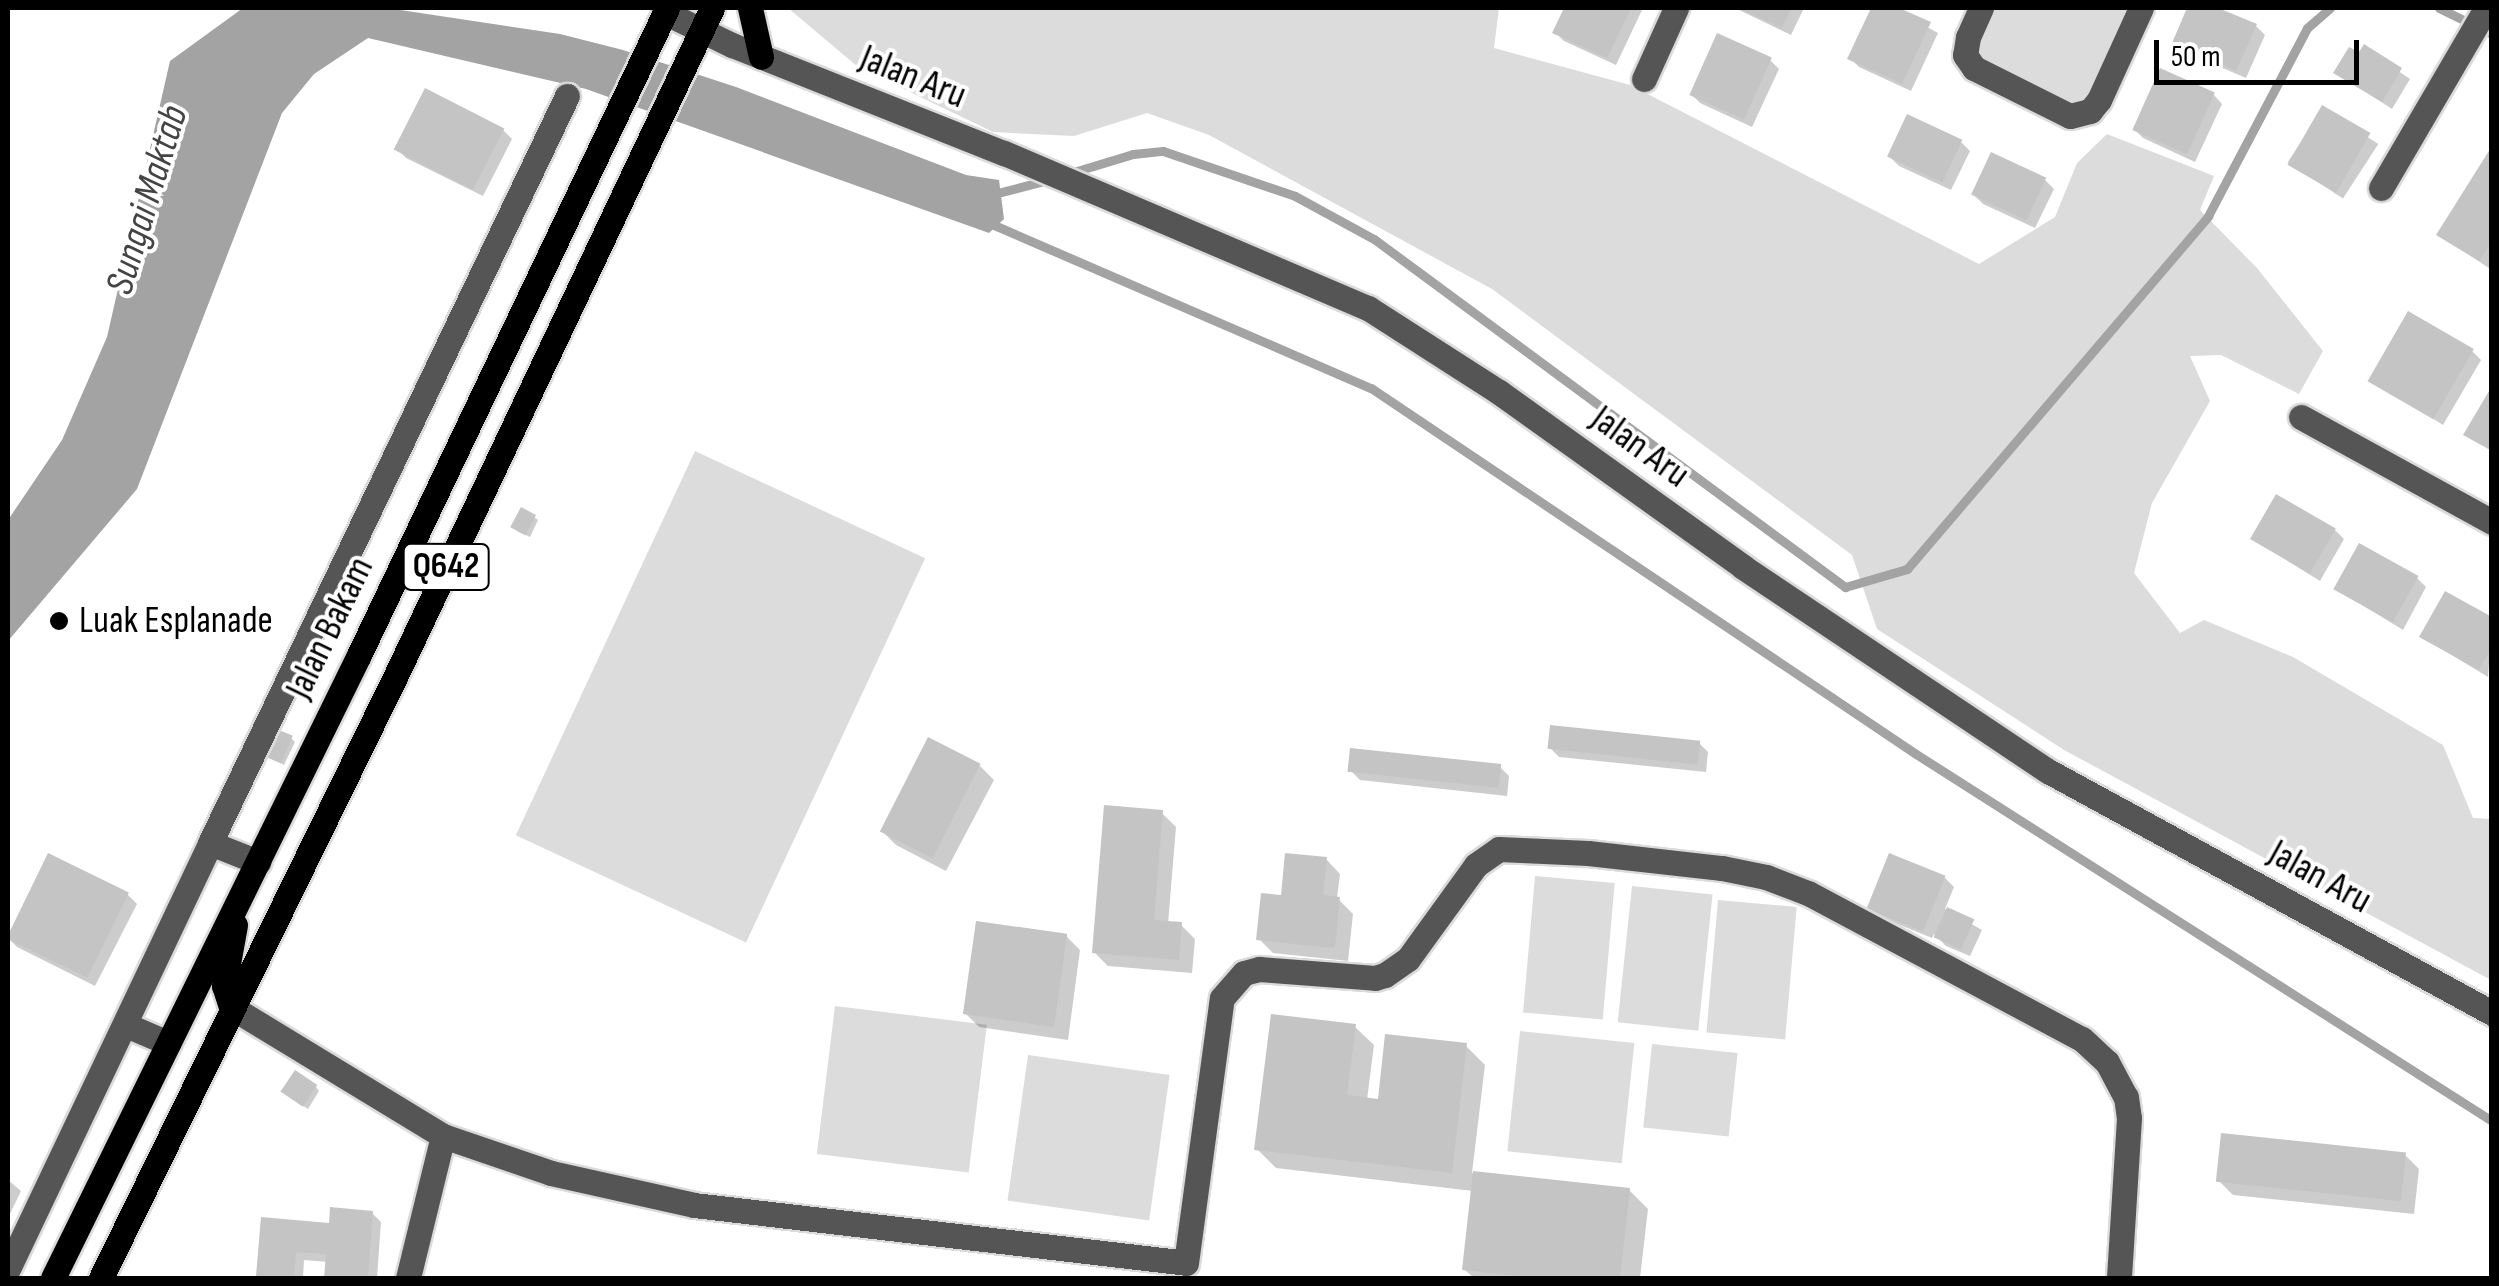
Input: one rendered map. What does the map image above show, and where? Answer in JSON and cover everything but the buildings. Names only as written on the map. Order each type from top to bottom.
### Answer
[{"type":"main road","points":[[750,8],[761,57]]},
{"type":"main road","name":"Jalan Bakam","points":[[53,1278],[258,862],[666,10]]},
{"type":"main road","name":"Jalan Bakam","points":[[101,1278],[397,672],[702,27]]},
{"type":"main road","points":[[231,1007],[224,986],[234,938],[232,913]]},
{"type":"street","points":[[1644,78],[1676,8]]},
{"type":"street","points":[[1981,8],[1965,55],[1974,68],[2070,116],[2090,111],[2099,100],[2142,8]]},
{"type":"street","name":"Jalan Aru","points":[[666,10],[761,57],[1084,186],[1368,308],[1499,392],[1744,567],[2048,772],[2492,1013]]},
{"type":"street","points":[[2381,188],[2484,11]]},
{"type":"street","points":[[8,1269],[567,96]]},
{"type":"street","points":[[2301,418],[2492,522]]},
{"type":"street","points":[[210,844],[258,862]]},
{"type":"street","points":[[231,1007],[443,1136],[551,1173],[694,1205],[1186,1262],[1222,998],[1234,982],[1259,969],[1375,978],[1386,974],[1408,959],[1476,865],[1499,849],[1588,852],[1766,877],[1808,893],[2082,1039],[2107,1062],[2126,1097],[2128,1192],[2119,1278]]},
{"type":"street","points":[[126,1025],[168,1044]]},
{"type":"street","points":[[408,1278],[443,1136]]},
{"type":"shaded area","points":[[788,8],[1499,8],[1494,48],[1630,85],[1979,264],[2055,217],[2077,163],[2107,134],[2214,176],[2200,210],[2257,268],[2323,351],[2299,394],[2221,355],[2190,356],[2210,401],[2152,503],[2134,573],[2180,633],[2204,620],[2293,657],[2443,745],[2473,818],[2491,819],[2491,980],[2064,750],[1877,629],[1852,555],[1492,289],[1209,135],[1147,113],[1074,136],[993,132],[858,67]]},
{"type":"shaded area","points":[[1990,8],[2133,8],[2097,91],[2072,106],[1980,64],[1977,36]]},
{"type":"shaded area","points":[[695,451],[925,558],[746,943],[516,835]]},
{"type":"shaded area","points":[[1535,876],[1615,883],[1603,1019],[1523,1012]]},
{"type":"shaded area","points":[[1632,886],[1713,894],[1698,1031],[1618,1022]]},
{"type":"shaded area","points":[[1718,900],[1797,907],[1785,1039],[1706,1032]]},
{"type":"shaded area","points":[[835,1006],[987,1025],[969,1173],[817,1154]]},
{"type":"shaded area","points":[[1520,1031],[1634,1043],[1622,1163],[1507,1151]]},
{"type":"shaded area","points":[[1652,1044],[1738,1053],[1729,1137],[1643,1128]]},
{"type":"shaded area","points":[[1028,1055],[1170,1075],[1149,1220],[1008,1201]]},
{"type":"water","name":"Sungai Maktab","points":[[243,8],[387,8],[560,34],[623,50],[736,87],[966,175],[999,180],[1004,219],[989,233],[586,89],[368,38],[314,74],[282,113],[137,489],[8,641],[8,520],[62,440],[107,337],[170,61]]},
{"type":"waterway","points":[[1067,174],[1133,154],[1163,151],[1295,196],[1374,239],[1845,587],[1907,569],[2208,216],[2307,28],[2330,8]]},
{"type":"waterway","points":[[2439,8],[2492,34]]},
{"type":"waterway","points":[[990,195],[1052,179]]},
{"type":"waterway","points":[[987,222],[1371,388],[1916,754],[2492,1121]]},
{"type":"place","name":"Luak Esplanade","points":[[59,621]]}]
